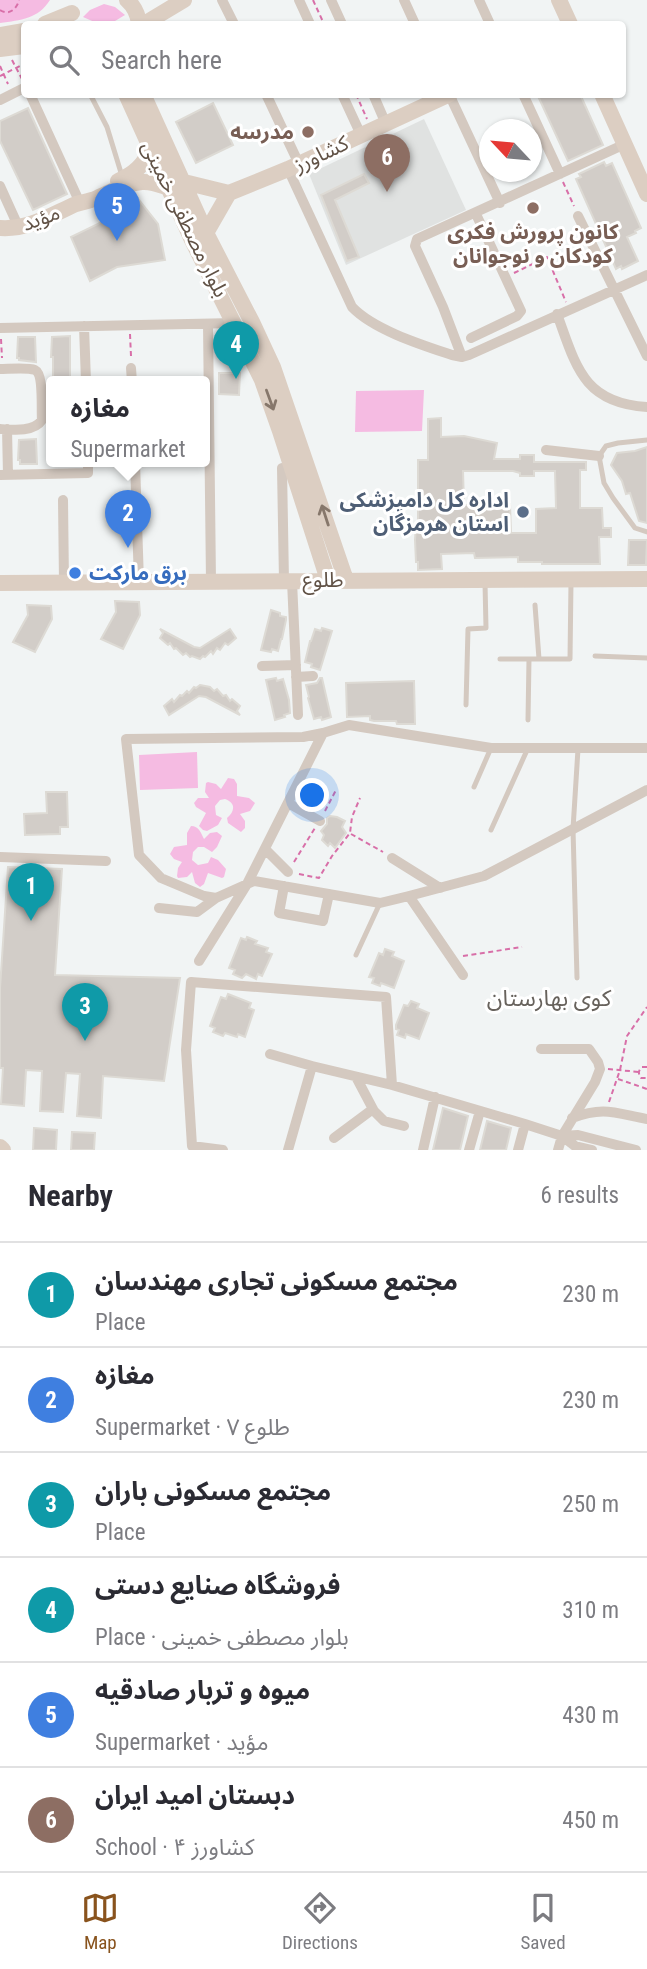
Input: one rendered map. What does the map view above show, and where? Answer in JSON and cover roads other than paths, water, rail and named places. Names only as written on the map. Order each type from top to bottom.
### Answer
[{"type":"street","points":[[127,0],[140,21]]},
{"type":"street","points":[[145,21],[157,7],[184,0]]},
{"type":"street","points":[[222,0],[232,21]]},
{"type":"street","points":[[299,0],[309,21]]},
{"type":"street","points":[[331,0],[341,21]]},
{"type":"street","points":[[404,0],[414,21]]},
{"type":"street","points":[[479,0],[489,21]]},
{"type":"street","points":[[559,0],[569,21]]},
{"type":"street","points":[[51,21],[76,8]]},
{"type":"street","points":[[0,35],[21,32]]},
{"type":"street","points":[[0,100],[21,90]]},
{"type":"street","points":[[32,98],[80,202]]},
{"type":"street","name":"بلوار مصطفی خمینی","points":[[128,98],[151,149],[206,233],[273,367],[309,493],[328,580]]},
{"type":"street","name":"بلوار مصطفی خمینی","points":[[145,98],[192,240],[235,323],[271,402],[346,580]]},
{"type":"street","points":[[268,98],[293,166],[352,307],[367,319],[393,332],[462,357],[647,275]]},
{"type":"street","points":[[345,98],[373,130]]},
{"type":"street","points":[[373,98],[373,130]]},
{"type":"street","name":"کشاورز","points":[[229,193],[442,98]]},
{"type":"street","points":[[450,98],[500,203]]},
{"type":"street","points":[[525,98],[560,174]]},
{"type":"street","points":[[604,98],[625,145],[642,167],[647,194]]},
{"type":"street","points":[[462,357],[415,243],[417,239],[625,145]]},
{"type":"street","name":"مؤید","points":[[0,228],[19,228],[36,223],[80,202],[87,195],[135,172],[146,161],[151,149]]},
{"type":"street","name":"مؤید","points":[[80,202],[90,201],[126,185],[141,182],[176,185]]},
{"type":"street","points":[[176,185],[229,193],[206,233]]},
{"type":"street","points":[[0,186],[19,228]]},
{"type":"street","points":[[471,338],[517,316],[521,311],[476,214]]},
{"type":"street","points":[[578,216],[647,356]]},
{"type":"street","points":[[557,314],[573,359],[587,385],[605,397],[635,407],[647,407]]},
{"type":"street","points":[[0,328],[235,323]]},
{"type":"street","points":[[208,324],[209,376]]},
{"type":"street","points":[[84,326],[86,376]]},
{"type":"street","points":[[131,368],[132,376]]},
{"type":"street","points":[[1,369],[35,370],[40,376],[41,419],[38,425],[33,428],[3,429],[4,475],[88,473],[88,467]]},
{"type":"street","points":[[545,450],[599,456]]},
{"type":"street","points":[[135,467],[139,582]]},
{"type":"street","points":[[210,467],[211,582]]},
{"type":"street","points":[[282,468],[298,715]]},
{"type":"street","points":[[63,500],[64,583]]},
{"type":"street","name":"طلوع","points":[[0,583],[647,579]]},
{"type":"street","points":[[262,666],[296,665]]},
{"type":"street","points":[[296,677],[313,676]]},
{"type":"street","points":[[216,898],[204,896],[161,878],[139,855],[127,739],[303,737],[349,725],[491,748],[647,748]]},
{"type":"street","points":[[199,961],[247,884],[323,733]]},
{"type":"street","points":[[159,908],[197,912],[216,898],[254,881],[380,903],[409,896],[484,876],[647,790]]},
{"type":"street","points":[[288,803],[320,821]]},
{"type":"street","points":[[265,849],[288,872]]},
{"type":"street","points":[[0,857],[106,861]]},
{"type":"street","points":[[392,858],[440,888]]},
{"type":"street","points":[[284,886],[279,913],[323,921],[329,894]]},
{"type":"street","points":[[409,896],[463,975]]},
{"type":"street","points":[[223,1150],[193,1148],[186,1050],[191,982],[387,997],[392,1085]]},
{"type":"street","points":[[541,1049],[589,1049],[600,1069],[595,1083],[562,1136],[558,1150]]},
{"type":"street","points":[[270,1054],[435,1097],[562,1136],[575,1146],[592,1150]]},
{"type":"street","points":[[288,1150],[312,1066]]},
{"type":"street","points":[[356,1077],[373,1109],[384,1121],[404,1126]]},
{"type":"street","points":[[422,1150],[435,1097]]},
{"type":"street","points":[[334,1138],[373,1109]]},
{"type":"street","points":[[469,1150],[480,1111]]},
{"type":"street","points":[[572,1118],[590,1112],[606,1111],[647,1119]]},
{"type":"street","points":[[518,1150],[525,1124]]},
{"type":"street","points":[[562,1136],[578,1135],[630,1149]]},
{"type":"lane","points":[[92,98],[107,127],[123,179]]},
{"type":"lane","points":[[647,440],[606,446],[599,456],[604,483],[613,498],[635,528],[647,532]]},
{"type":"lane","points":[[466,705],[468,629],[486,628],[485,579]]},
{"type":"lane","points":[[500,659],[570,659],[571,579]]},
{"type":"lane","points":[[535,605],[539,659]]},
{"type":"lane","points":[[595,656],[647,658]]},
{"type":"lane","points":[[528,659],[528,720]]},
{"type":"lane","points":[[474,787],[491,748]]},
{"type":"lane","points":[[491,830],[528,748]]},
{"type":"lane","points":[[577,978],[573,829],[578,748]]},
{"type":"lane","points":[[356,955],[380,903]]},
{"type":"place","name":"مدرسه","points":[[308,132]]},
{"type":"place","name":"دبستان امید ایران","points":[[387,192]]},
{"type":"place","name":"کانون پرورش فکری کودکان و نوجوانان","points":[[533,208]]},
{"type":"place","name":"میوه و تربار صادقیه","points":[[117,241]]},
{"type":"place","name":"فروشگاه صنایع دستی","points":[[236,379]]},
{"type":"place","name":"اداره کل دامپزشکی استان هرمزگان","points":[[523,512]]},
{"type":"place","name":"مغازه","points":[[128,548]]},
{"type":"place","name":"برق مارکت","points":[[75,573]]},
{"type":"place","name":"مجتمع مسکونی تجاری مهندسان","points":[[31,921]]},
{"type":"place","name":"مجتمع مسکونی باران","points":[[85,1041]]},
{"type":"district","name":"کوی بهارستان","points":[[549,998]]}]
